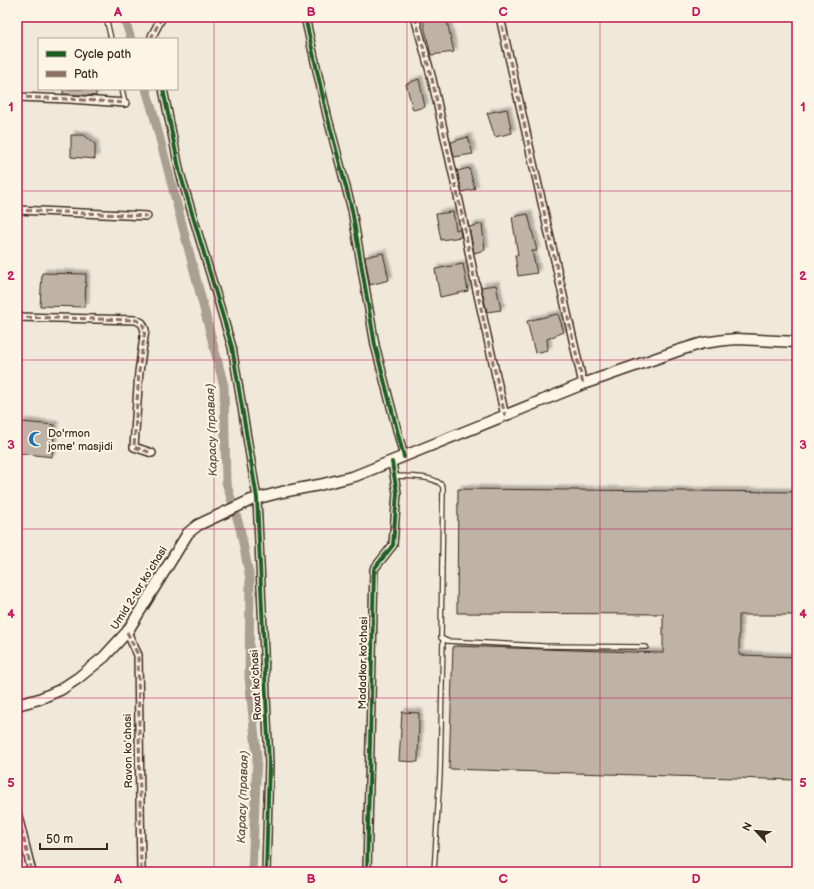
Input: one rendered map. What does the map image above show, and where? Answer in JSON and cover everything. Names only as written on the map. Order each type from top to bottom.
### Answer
[{"type":"main road","name":"Umid 2-tor koʻchasi","points":[[17,705],[39,699],[60,690],[78,678],[104,657],[128,632],[188,533],[198,525],[216,516],[254,499],[362,474],[583,384],[680,350],[714,341],[737,339],[797,342]]},
{"type":"street","points":[[152,38],[162,17]]},
{"type":"street","points":[[305,17],[327,115],[352,210],[375,345],[404,457]]},
{"type":"street","points":[[415,17],[432,79],[505,416]]},
{"type":"street","points":[[500,17],[583,384]]},
{"type":"street","name":"Roxat ko'chasi","points":[[163,90],[180,173],[232,347],[254,499],[269,763],[266,872]]},
{"type":"street","points":[[17,97],[125,103]]},
{"type":"street","points":[[17,210],[146,216]]},
{"type":"street","points":[[17,317],[136,320],[142,323],[145,330],[139,372],[134,447],[152,453]]},
{"type":"street","name":"Madadkor ko'chasi","points":[[367,872],[374,569],[393,545],[397,493],[392,462]]},
{"type":"street","name":"Ravon koʻchasi","points":[[128,632],[138,655],[141,872]]},
{"type":"street","points":[[17,812],[32,872]]},
{"type":"lane","points":[[106,17],[110,38]]},
{"type":"lane","points":[[122,90],[125,103]]},
{"type":"lane","points":[[394,476],[436,480],[444,487],[440,774],[434,872]]},
{"type":"lane","points":[[443,640],[446,642],[544,646],[646,647]]},
{"type":"building","points":[[446,17],[454,52],[431,55],[423,21]]},
{"type":"building","points":[[419,79],[425,107],[413,110],[406,84]]},
{"type":"building","points":[[63,90],[96,90],[96,96],[63,94]]},
{"type":"building","points":[[507,109],[512,133],[495,137],[487,113]]},
{"type":"building","points":[[71,135],[84,135],[95,144],[95,159],[71,157]]},
{"type":"building","points":[[468,137],[473,154],[454,157],[451,142]]},
{"type":"building","points":[[469,168],[475,189],[462,192],[457,171]]},
{"type":"building","points":[[453,212],[456,230],[460,229],[461,237],[441,240],[436,214]]},
{"type":"building","points":[[528,214],[537,251],[532,251],[537,273],[518,276],[515,255],[518,255],[512,217]]},
{"type":"building","points":[[482,224],[485,250],[474,253],[469,227]]},
{"type":"building","points":[[383,253],[389,280],[370,285],[365,257]]},
{"type":"building","points":[[463,264],[468,291],[440,297],[435,269]]},
{"type":"building","points":[[42,273],[86,274],[85,307],[40,306]]},
{"type":"building","points":[[496,285],[501,310],[487,312],[481,287]]},
{"type":"building","points":[[558,314],[564,332],[547,339],[548,350],[535,353],[527,321]]},
{"type":"building","points":[[21,422],[55,425],[52,457],[18,453]]},
{"type":"building","points":[[458,489],[797,492],[797,615],[739,615],[739,655],[797,657],[797,780],[449,769],[453,646],[663,653],[663,614],[457,613]]},
{"type":"building","points":[[402,712],[419,713],[418,762],[399,761]]},
{"type":"waterway","name":"Карасу (правая)","points":[[124,17],[131,38]]},
{"type":"waterway","name":"Карасу (правая)","points":[[146,90],[224,386],[226,482],[240,528],[250,579],[249,677],[257,758],[252,872]]},
{"type":"marked path","points":[[152,38],[162,17]]},
{"type":"marked path","points":[[415,17],[432,79],[505,416]]},
{"type":"marked path","points":[[500,17],[583,384]]},
{"type":"marked path","points":[[17,97],[125,103]]},
{"type":"marked path","points":[[17,210],[147,216]]},
{"type":"marked path","points":[[17,317],[136,320],[142,323],[145,330],[139,372],[134,447],[152,453]]},
{"type":"marked path","points":[[127,632],[138,655],[141,872]]},
{"type":"marked path","points":[[17,812],[32,872]]},
{"type":"cycle path","points":[[305,17],[327,115],[352,210],[375,345],[404,457]]},
{"type":"cycle path","points":[[163,90],[180,173],[232,347],[257,498],[269,763],[266,872]]},
{"type":"cycle path","points":[[367,872],[374,569],[393,545],[397,493],[392,462]]},
{"type":"place","name":"Do'rmon jome' masjidi","points":[[36,439]]}]
